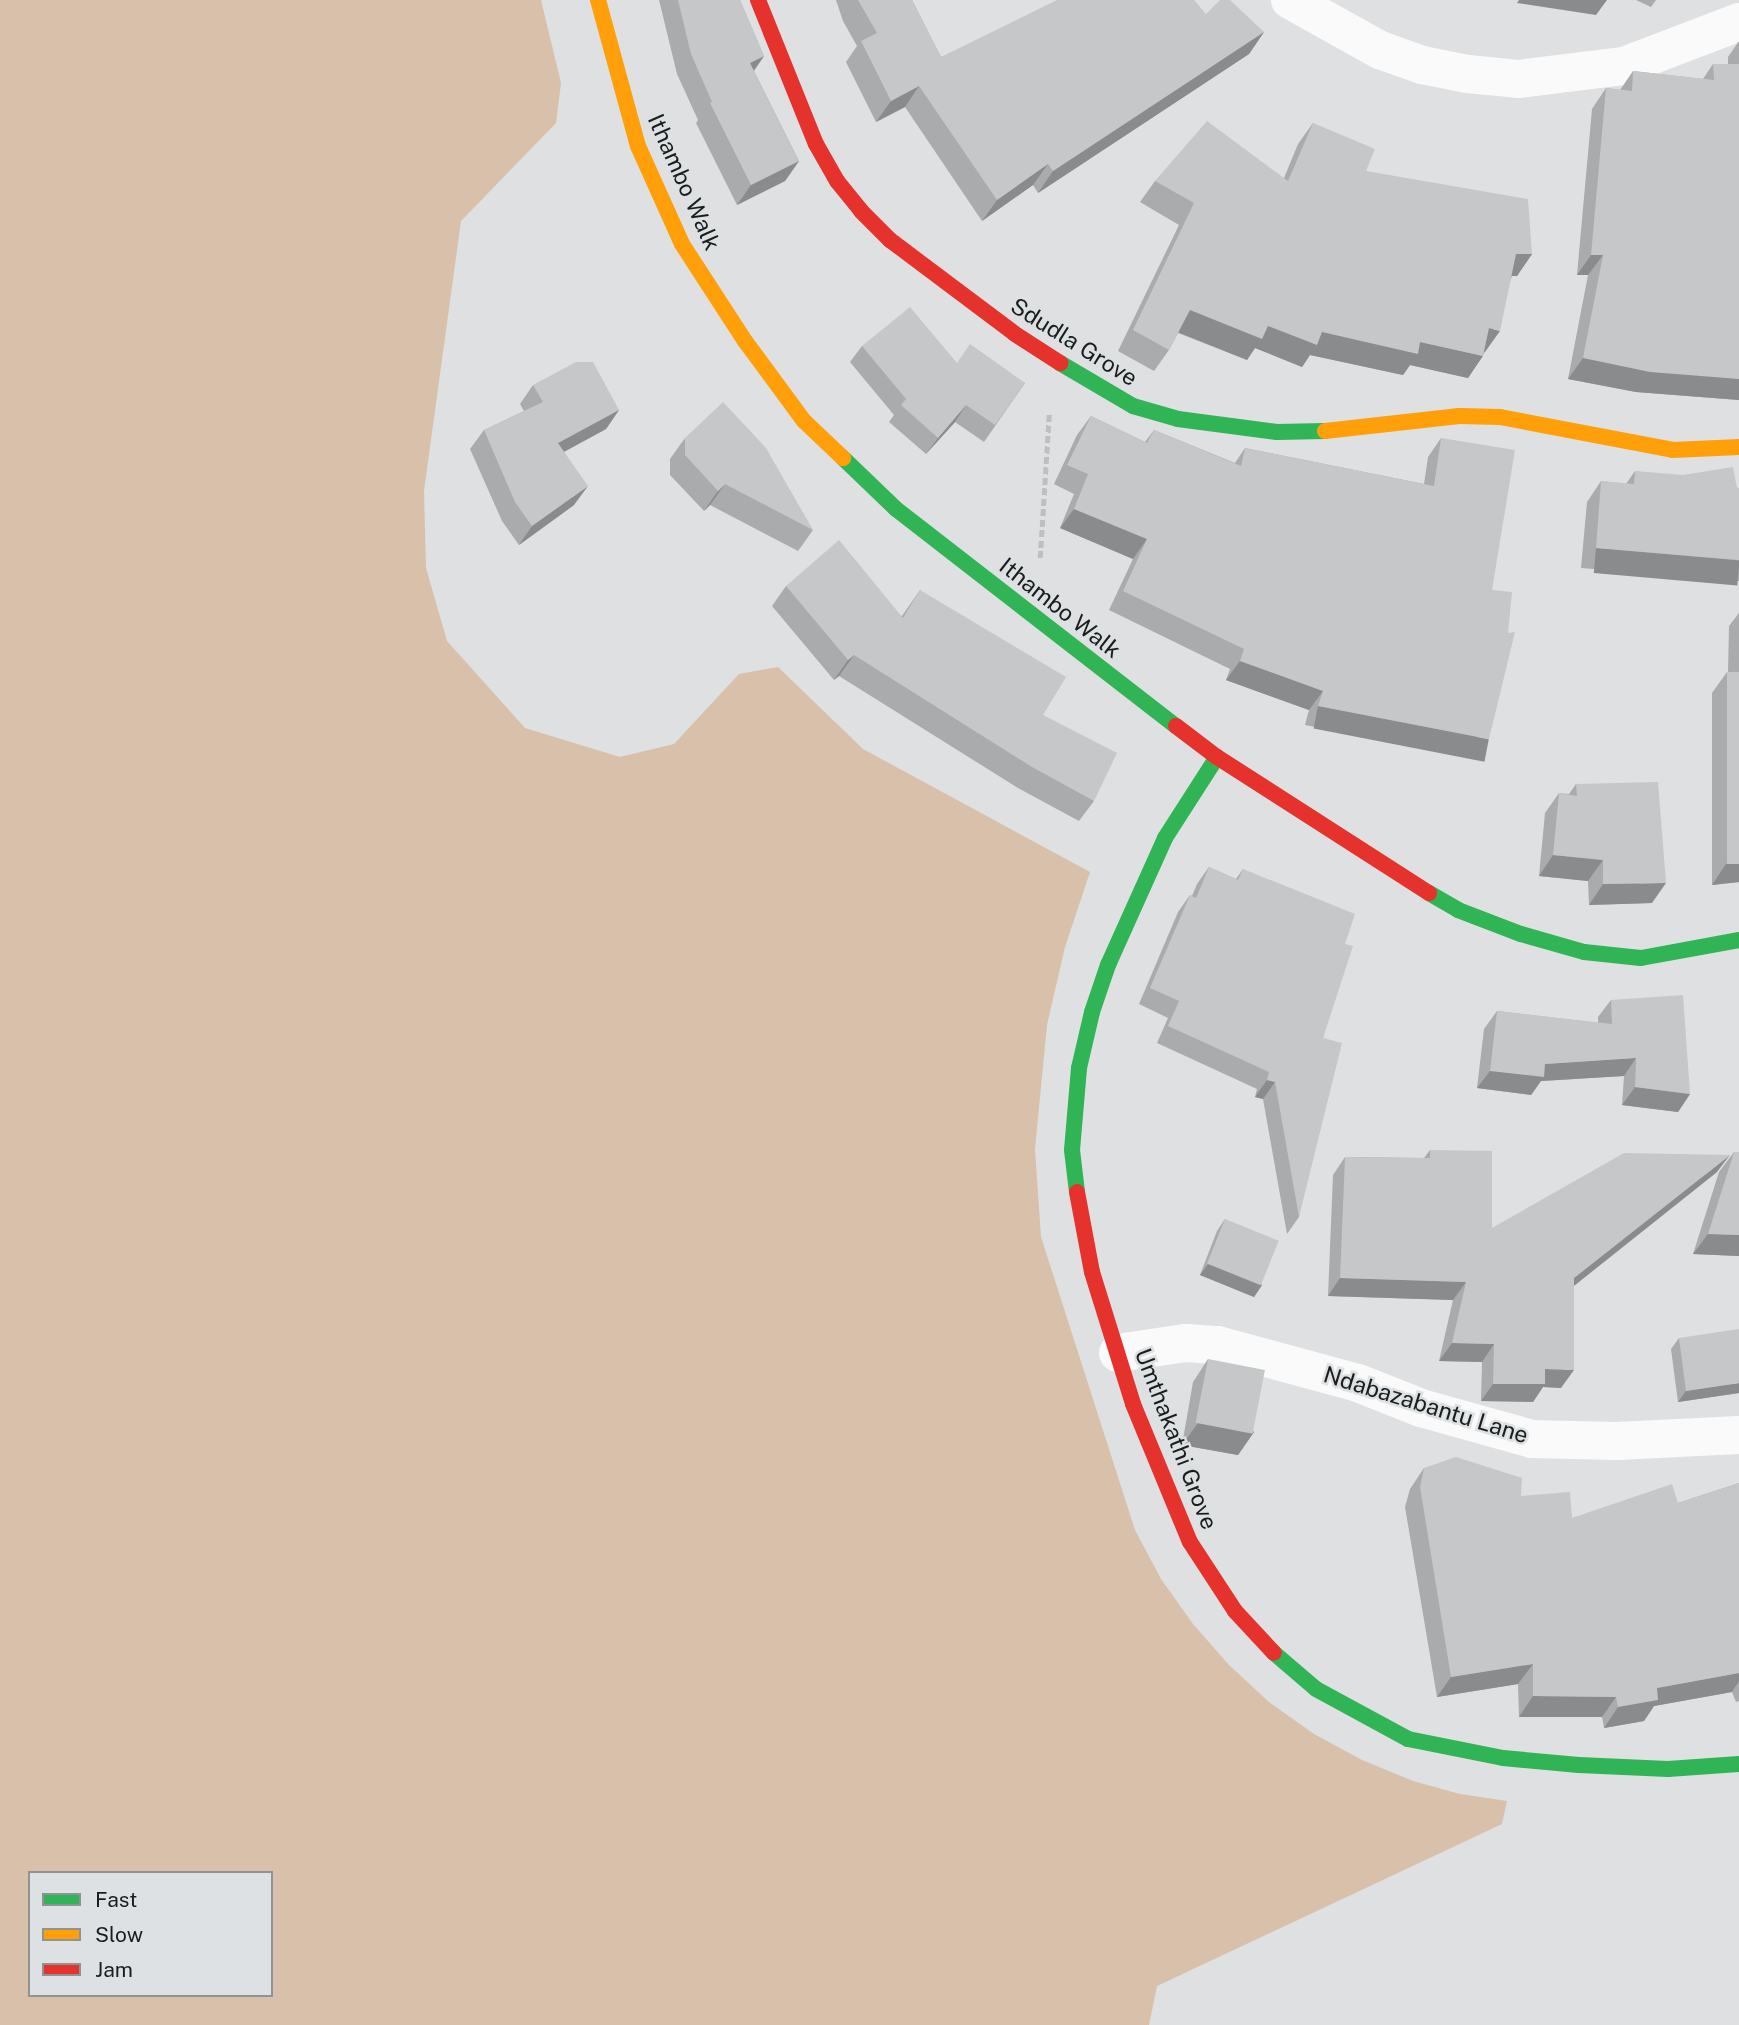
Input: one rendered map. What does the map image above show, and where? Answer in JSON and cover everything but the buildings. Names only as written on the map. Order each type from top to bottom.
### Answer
[{"type":"street","name":"Ithambo Walk","points":[[598,0],[638,146],[682,244],[745,341],[804,421],[896,509],[1217,757],[1394,873],[1458,910],[1521,934],[1584,951],[1641,958],[1739,940]]},
{"type":"street","name":"Sdudla Grove","points":[[758,0],[816,144],[837,181],[853,201],[890,240],[1054,360],[1133,406],[1178,419],[1231,429],[1316,432],[1459,416],[1500,417],[1673,450],[1739,447]]},
{"type":"street","points":[[1290,0],[1380,50],[1422,65],[1468,74],[1518,79],[1624,66],[1739,22]]},
{"type":"street","name":"Umthakathi Grove","points":[[1217,757],[1164,838],[1092,1012],[1079,1068],[1072,1150],[1080,1218],[1092,1272],[1137,1415],[1190,1542],[1235,1611],[1269,1649],[1316,1689],[1408,1739],[1462,1752],[1579,1765],[1668,1769],[1739,1764]]},
{"type":"street","name":"Ndabazabantu Lane","points":[[1118,1353],[1186,1343],[1218,1345],[1358,1383],[1421,1408],[1532,1439],[1617,1441],[1739,1435]]},
{"type":"path","points":[[1037,620],[1044,466],[1054,360]]},
{"type":"shaded area","points":[[0,0],[541,0],[561,83],[556,123],[461,221],[424,491],[426,568],[447,641],[525,728],[620,757],[674,744],[739,674],[778,667],[863,749],[1090,872],[1065,947],[1047,1025],[1035,1149],[1041,1237],[1135,1530],[1161,1579],[1193,1624],[1229,1665],[1269,1702],[1314,1734],[1362,1760],[1413,1781],[1460,1794],[1507,1801],[1502,1824],[1157,1986],[1149,2025],[0,2025]]},
{"type":"traffic: fast","points":[[1060,363],[1133,406],[1178,419],[1277,432],[1325,431]]},
{"type":"traffic: fast","points":[[843,458],[896,509],[1176,726]]},
{"type":"traffic: fast","points":[[1077,1192],[1072,1150],[1079,1068],[1092,1012],[1108,965],[1165,838],[1217,757]]},
{"type":"traffic: fast","points":[[1429,893],[1458,910],[1521,934],[1584,952],[1641,958],[1739,940]]},
{"type":"traffic: fast","points":[[1274,1653],[1316,1689],[1408,1739],[1503,1758],[1579,1765],[1668,1769],[1739,1764]]},
{"type":"traffic: slow","points":[[598,0],[638,146],[682,244],[745,341],[804,421],[843,458]]},
{"type":"traffic: slow","points":[[1325,431],[1459,416],[1500,417],[1673,450],[1739,447]]},
{"type":"traffic: jam","points":[[758,0],[816,144],[837,181],[861,211],[890,240],[1015,334],[1060,363]]},
{"type":"traffic: jam","points":[[1176,726],[1217,757],[1429,893]]},
{"type":"traffic: jam","points":[[1077,1192],[1092,1272],[1133,1404],[1190,1542],[1235,1611],[1274,1653]]}]
